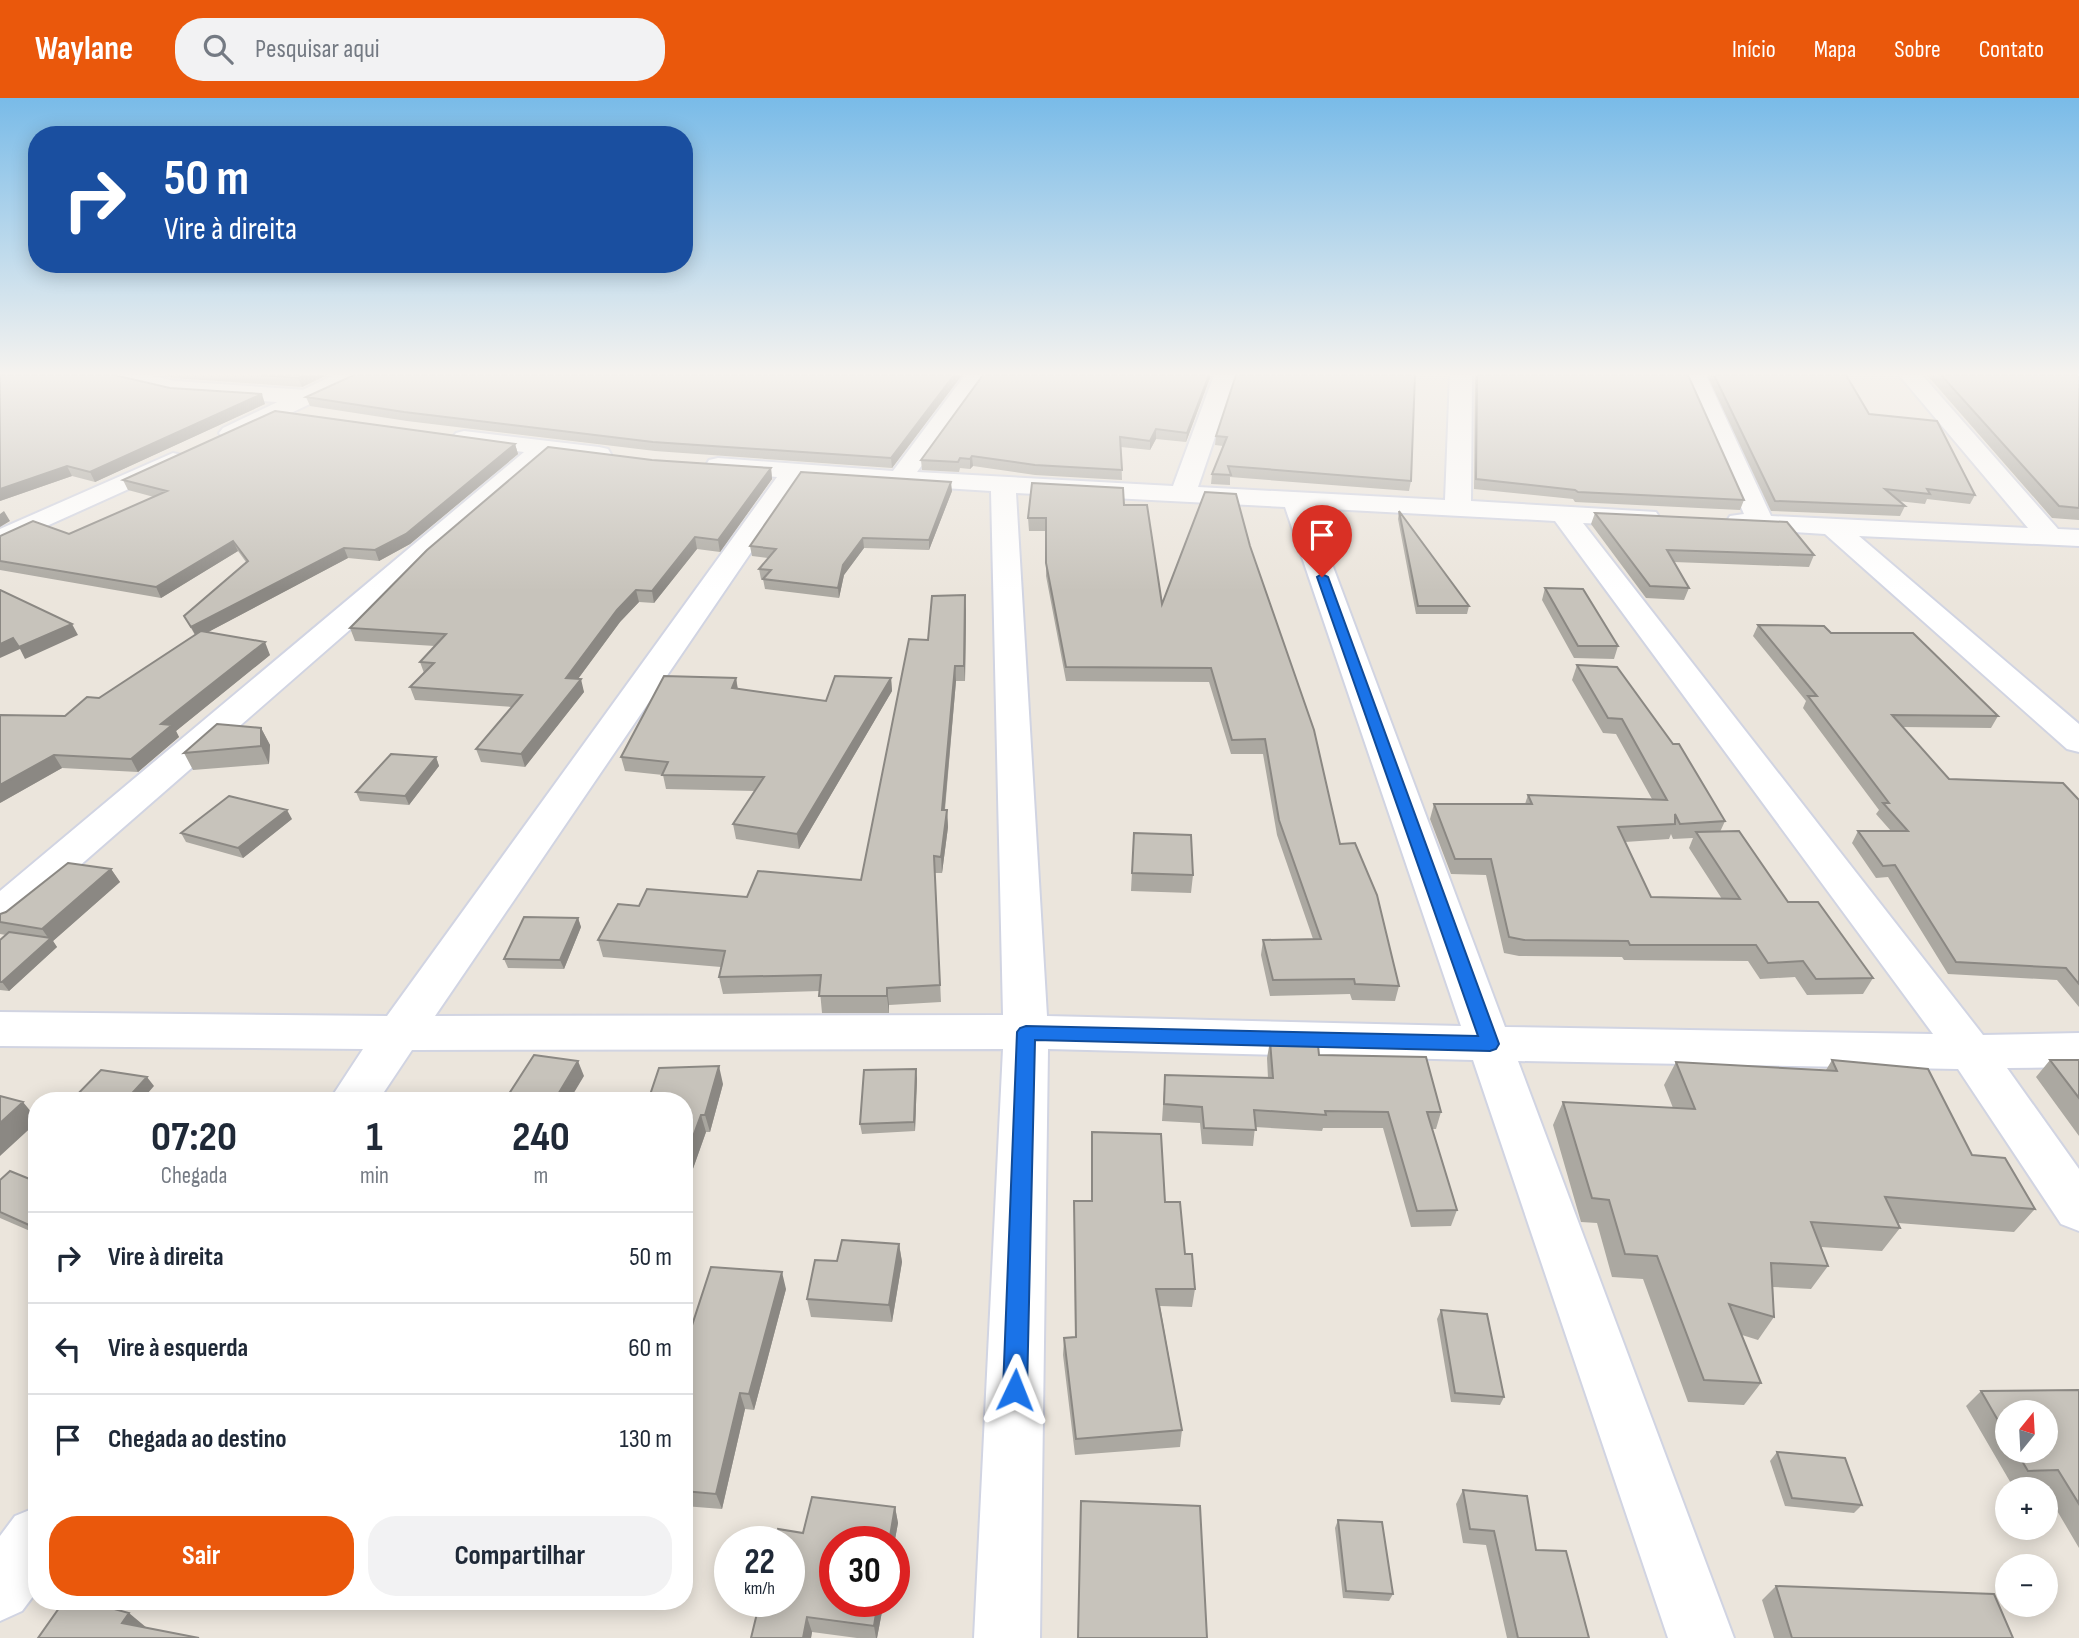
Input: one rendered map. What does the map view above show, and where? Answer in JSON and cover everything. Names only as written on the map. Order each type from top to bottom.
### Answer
[{"type":"street","points":[[534,447],[618,456]]},
{"type":"street","points":[[900,479],[923,447]]},
{"type":"street","points":[[1183,493],[1200,447]]},
{"type":"street","points":[[1458,508],[1459,447]]},
{"type":"street","points":[[1727,447],[1761,523]]},
{"type":"street","points":[[1972,447],[2049,535]]},
{"type":"street","points":[[0,913],[544,448]]},
{"type":"street","points":[[0,539],[189,452]]},
{"type":"street","points":[[697,464],[900,479],[1669,519]]},
{"type":"street","points":[[358,1092],[794,471]]},
{"type":"street","points":[[1003,483],[1026,1032],[1007,1638]]},
{"type":"street","points":[[1294,499],[1701,1638]]},
{"type":"street","points":[[1563,514],[1971,1052],[2079,1209]]},
{"type":"street","points":[[1721,521],[2079,538]]},
{"type":"street","points":[[1833,527],[2079,743]]},
{"type":"street","points":[[0,1029],[401,1033],[1026,1032],[1490,1044],[1971,1052],[2079,1050]]},
{"type":"street","points":[[0,1589],[28,1550]]},
{"type":"building","points":[[0,447],[145,447],[90,472],[67,466],[0,489]]},
{"type":"building","points":[[196,447],[512,447],[406,534],[375,550],[344,548],[191,627],[184,616],[248,561],[233,541],[156,587],[0,561],[0,536],[33,521],[69,534],[167,491],[123,480]]},
{"type":"building","points":[[548,447],[652,460],[771,468],[718,540],[695,537],[652,591],[636,590],[617,610],[566,678],[581,679],[521,754],[476,749],[522,695],[410,687],[434,663],[420,662],[446,634],[350,628],[427,550]]},
{"type":"building","points":[[725,447],[899,447],[891,458]]},
{"type":"building","points":[[931,447],[1121,447],[1122,470],[1035,465],[972,456],[970,459],[960,458],[958,462],[921,460]]},
{"type":"building","points":[[1223,447],[1412,447],[1411,481],[1228,466],[1231,475],[1212,474]]},
{"type":"building","points":[[1476,447],[1720,447],[1744,500],[1578,492],[1476,479]]},
{"type":"building","points":[[1749,447],[1950,447],[1975,495],[1927,489],[1930,494],[1885,489],[1905,506],[1775,501]]},
{"type":"building","points":[[2006,447],[2079,447],[2079,508],[2059,506]]},
{"type":"building","points":[[801,472],[951,482],[929,540],[863,538],[843,565],[838,588],[763,579],[771,570],[759,569],[776,549],[750,546]]},
{"type":"building","points":[[1032,483],[1123,488],[1124,505],[1147,505],[1162,604],[1205,492],[1236,494],[1250,546],[1314,730],[1340,844],[1355,843],[1377,895],[1399,986],[1355,984],[1354,979],[1273,980],[1263,940],[1321,939],[1279,820],[1265,739],[1232,740],[1211,668],[1066,667],[1046,563],[1046,518],[1028,518]]},
{"type":"building","points":[[1399,511],[1469,606],[1418,606]]},
{"type":"building","points":[[1595,513],[1787,522],[1814,555],[1667,550],[1689,588],[1650,586]]},
{"type":"building","points":[[1545,588],[1583,589],[1618,646],[1578,646]]},
{"type":"building","points":[[0,590],[72,624],[19,647],[13,638],[0,644]]},
{"type":"building","points":[[965,595],[964,666],[955,666],[942,810],[947,810],[941,857],[934,856],[940,985],[887,988],[887,996],[819,996],[821,975],[719,977],[725,951],[598,940],[618,904],[639,906],[647,889],[747,897],[758,871],[861,880],[909,639],[928,640],[932,596]]},
{"type":"building","points":[[1758,625],[1824,626],[1831,633],[1913,633],[1998,716],[1892,715],[1949,779],[2063,783],[2079,800],[2079,984],[2066,968],[1956,962],[1895,865],[1883,866],[1858,831],[1908,831],[1883,803],[1889,803],[1808,696],[1817,696]]},
{"type":"building","points":[[201,631],[265,642],[161,724],[172,725],[131,759],[54,755],[0,785],[0,715],[65,716],[87,697],[99,698]]},
{"type":"building","points":[[1577,665],[1617,667],[1673,744],[1679,744],[1725,821],[1680,824],[1675,814],[1675,824],[1618,827],[1651,897],[1740,899],[1696,832],[1739,831],[1788,902],[1818,902],[1873,978],[1816,979],[1803,961],[1768,963],[1756,945],[1630,945],[1628,941],[1524,940],[1509,937],[1491,859],[1455,859],[1434,804],[1532,804],[1528,795],[1667,800],[1622,719],[1608,718]]},
{"type":"building","points":[[664,676],[736,678],[732,688],[826,701],[835,676],[891,678],[797,834],[733,824],[764,777],[662,775],[668,762],[621,757]]},
{"type":"building","points":[[217,724],[261,728],[261,746],[184,753]]},
{"type":"building","points":[[391,754],[436,757],[405,796],[356,792]]},
{"type":"building","points":[[229,796],[287,810],[238,848],[181,833]]},
{"type":"building","points":[[1134,833],[1191,835],[1193,875],[1132,873]]},
{"type":"building","points":[[68,863],[111,869],[42,929],[0,922],[0,914]]},
{"type":"building","points":[[524,917],[578,918],[560,960],[504,959]]},
{"type":"building","points":[[9,932],[51,938],[0,982],[0,940]]},
{"type":"building","points":[[1270,1041],[1318,1045],[1319,1055],[1426,1057],[1441,1112],[1427,1112],[1457,1210],[1417,1211],[1388,1112],[1325,1111],[1326,1115],[1254,1110],[1256,1130],[1204,1128],[1202,1107],[1164,1104],[1165,1075],[1273,1078]]},
{"type":"building","points":[[534,1055],[578,1061],[559,1092],[510,1092]]},
{"type":"building","points":[[1832,1060],[1928,1069],[1972,1155],[2005,1158],[2035,1209],[1885,1197],[1900,1228],[1811,1222],[1828,1266],[1771,1263],[1774,1317],[1729,1304],[1761,1383],[1704,1380],[1657,1256],[1625,1254],[1609,1200],[1592,1198],[1563,1102],[1695,1109],[1676,1062],[1837,1071]]},
{"type":"building","points":[[2050,1060],[2079,1060],[2079,1098]]},
{"type":"building","points":[[719,1066],[705,1115],[701,1115],[693,1137],[693,1092],[651,1092],[659,1068]]},
{"type":"building","points":[[916,1069],[914,1122],[860,1124],[864,1070]]},
{"type":"building","points":[[101,1070],[147,1077],[133,1092],[80,1092]]},
{"type":"building","points":[[0,1096],[23,1102],[0,1123]]},
{"type":"building","points":[[1092,1132],[1161,1134],[1165,1202],[1180,1202],[1185,1254],[1192,1254],[1195,1289],[1156,1289],[1182,1430],[1076,1439],[1064,1338],[1076,1337],[1074,1201],[1092,1201]]},
{"type":"building","points":[[10,1171],[28,1178],[28,1225],[0,1212],[0,1180]]},
{"type":"building","points":[[842,1240],[899,1244],[889,1305],[807,1299],[815,1260],[837,1261]]},
{"type":"building","points":[[711,1267],[782,1272],[749,1394],[740,1393],[716,1494],[693,1492],[693,1322]]},
{"type":"building","points":[[1441,1310],[1487,1314],[1504,1397],[1455,1393]]},
{"type":"building","points":[[2079,1390],[2079,1504],[2058,1470],[2028,1471],[2023,1463],[2058,1463],[2058,1400],[1995,1400],[1995,1415],[1981,1391]]},
{"type":"building","points":[[1777,1452],[1845,1458],[1862,1505],[1792,1498]]},
{"type":"building","points":[[1463,1490],[1527,1496],[1536,1550],[1566,1551],[1589,1638],[1518,1638],[1494,1531],[1470,1529]]},
{"type":"building","points":[[812,1497],[895,1507],[892,1526],[819,1526],[819,1617],[875,1617],[874,1626],[807,1617],[803,1638],[751,1638],[756,1617],[805,1617],[805,1526]]},
{"type":"building","points":[[1081,1501],[1200,1506],[1207,1638],[1078,1638]]},
{"type":"building","points":[[1338,1520],[1382,1522],[1393,1594],[1346,1591]]},
{"type":"building","points":[[1776,1586],[1994,1594],[1995,1617],[2004,1617],[2013,1638],[1792,1638]]},
{"type":"building","points":[[58,1610],[118,1610],[129,1613],[122,1623],[199,1638],[38,1638]]},
{"type":"route","points":[[1015,1390],[1026,1032],[1490,1044],[1322,577]]}]
